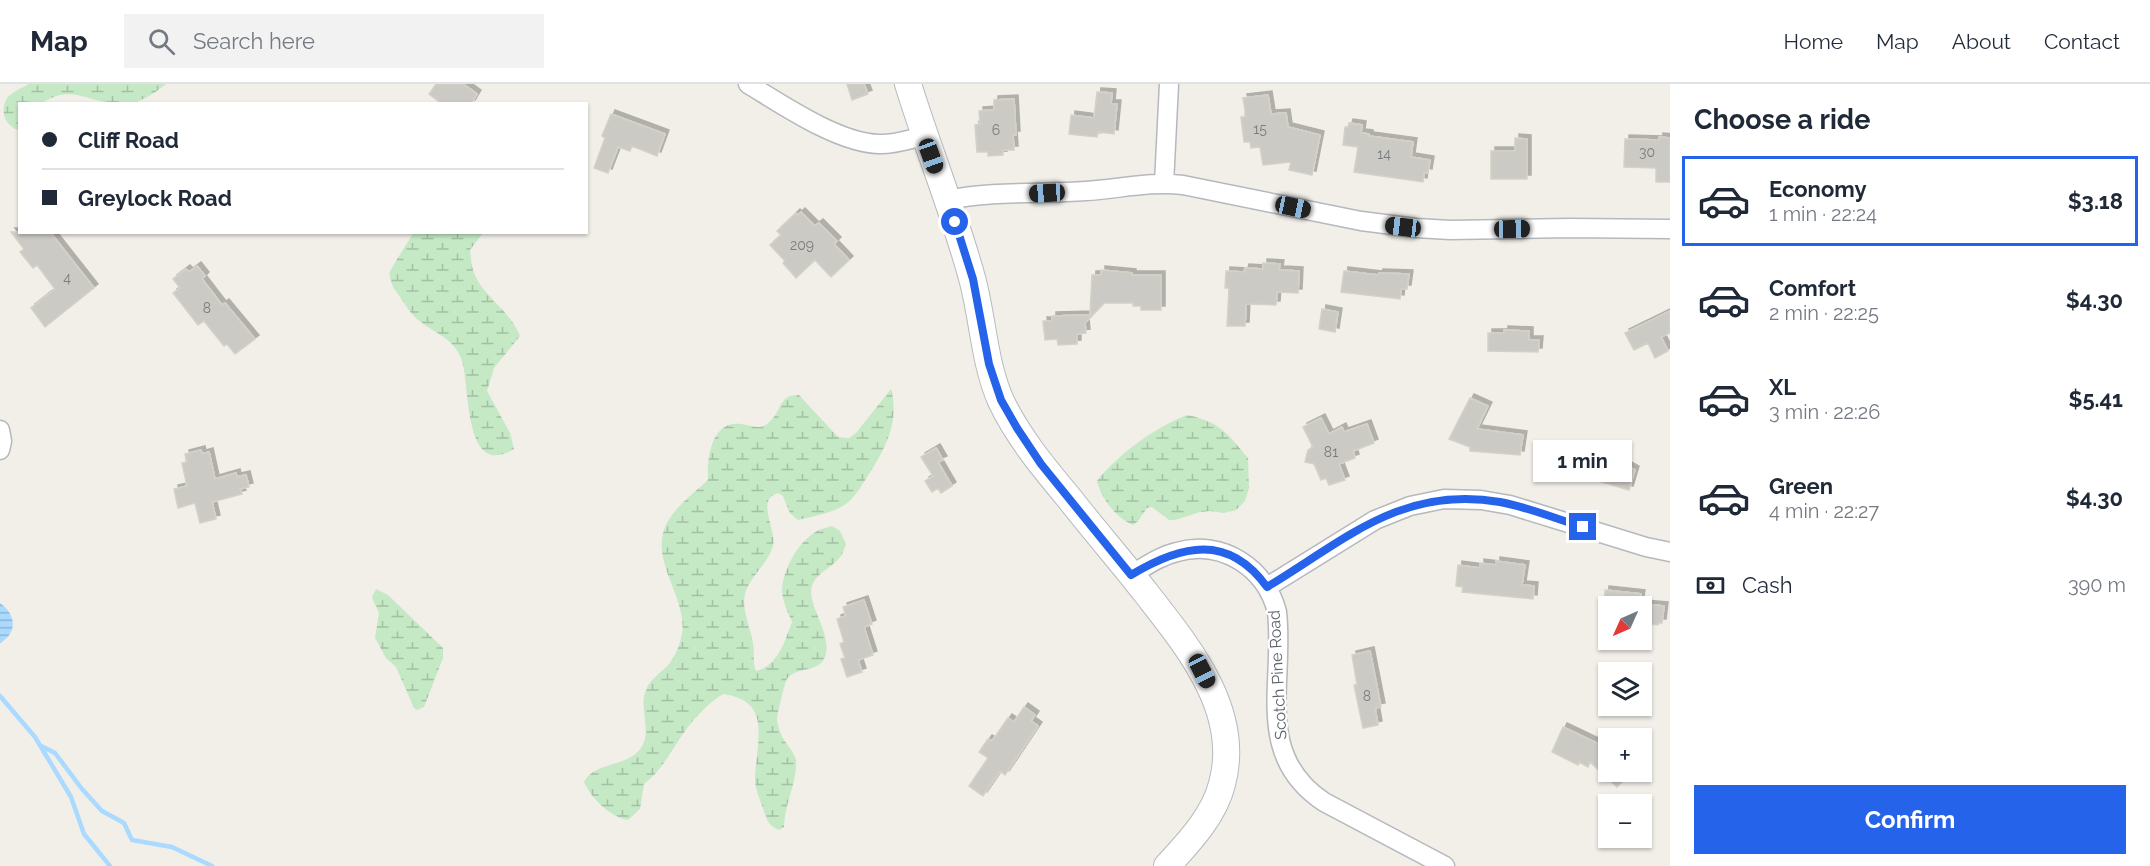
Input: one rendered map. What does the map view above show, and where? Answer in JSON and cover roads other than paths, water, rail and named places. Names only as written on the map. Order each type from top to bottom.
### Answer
[{"type":"street","points":[[748,84],[831,131],[859,142],[886,144],[924,136]]},
{"type":"street","points":[[908,84],[973,279],[989,364],[1001,400],[1013,423],[1041,464],[1178,634],[1202,671],[1218,706],[1225,738],[1224,772],[1216,801],[1201,826],[1167,866]]},
{"type":"street","points":[[1164,183],[1168,84]]},
{"type":"street","points":[[947,200],[1164,183],[1361,221],[1416,228],[1450,230],[1670,229]]},
{"type":"street","points":[[0,430],[3,441],[0,450]]},
{"type":"street","points":[[1267,587],[1375,520],[1410,506],[1444,499],[1481,500],[1510,505],[1646,547],[1670,552]]},
{"type":"street","name":"Scotch Pine Road","points":[[1131,575],[1179,551],[1211,550],[1227,554],[1242,561],[1254,571],[1267,587],[1275,604],[1278,622],[1276,715],[1278,736],[1291,770],[1308,790],[1324,802],[1445,866]]},
{"type":"water","points":[[0,603],[9,612],[13,623],[10,634],[0,643]]},
{"type":"waterway","points":[[0,696],[35,737],[71,797],[84,834],[110,866]]},
{"type":"waterway","points":[[41,746],[55,753],[102,811],[124,823],[132,840],[172,847],[212,866]]}]
